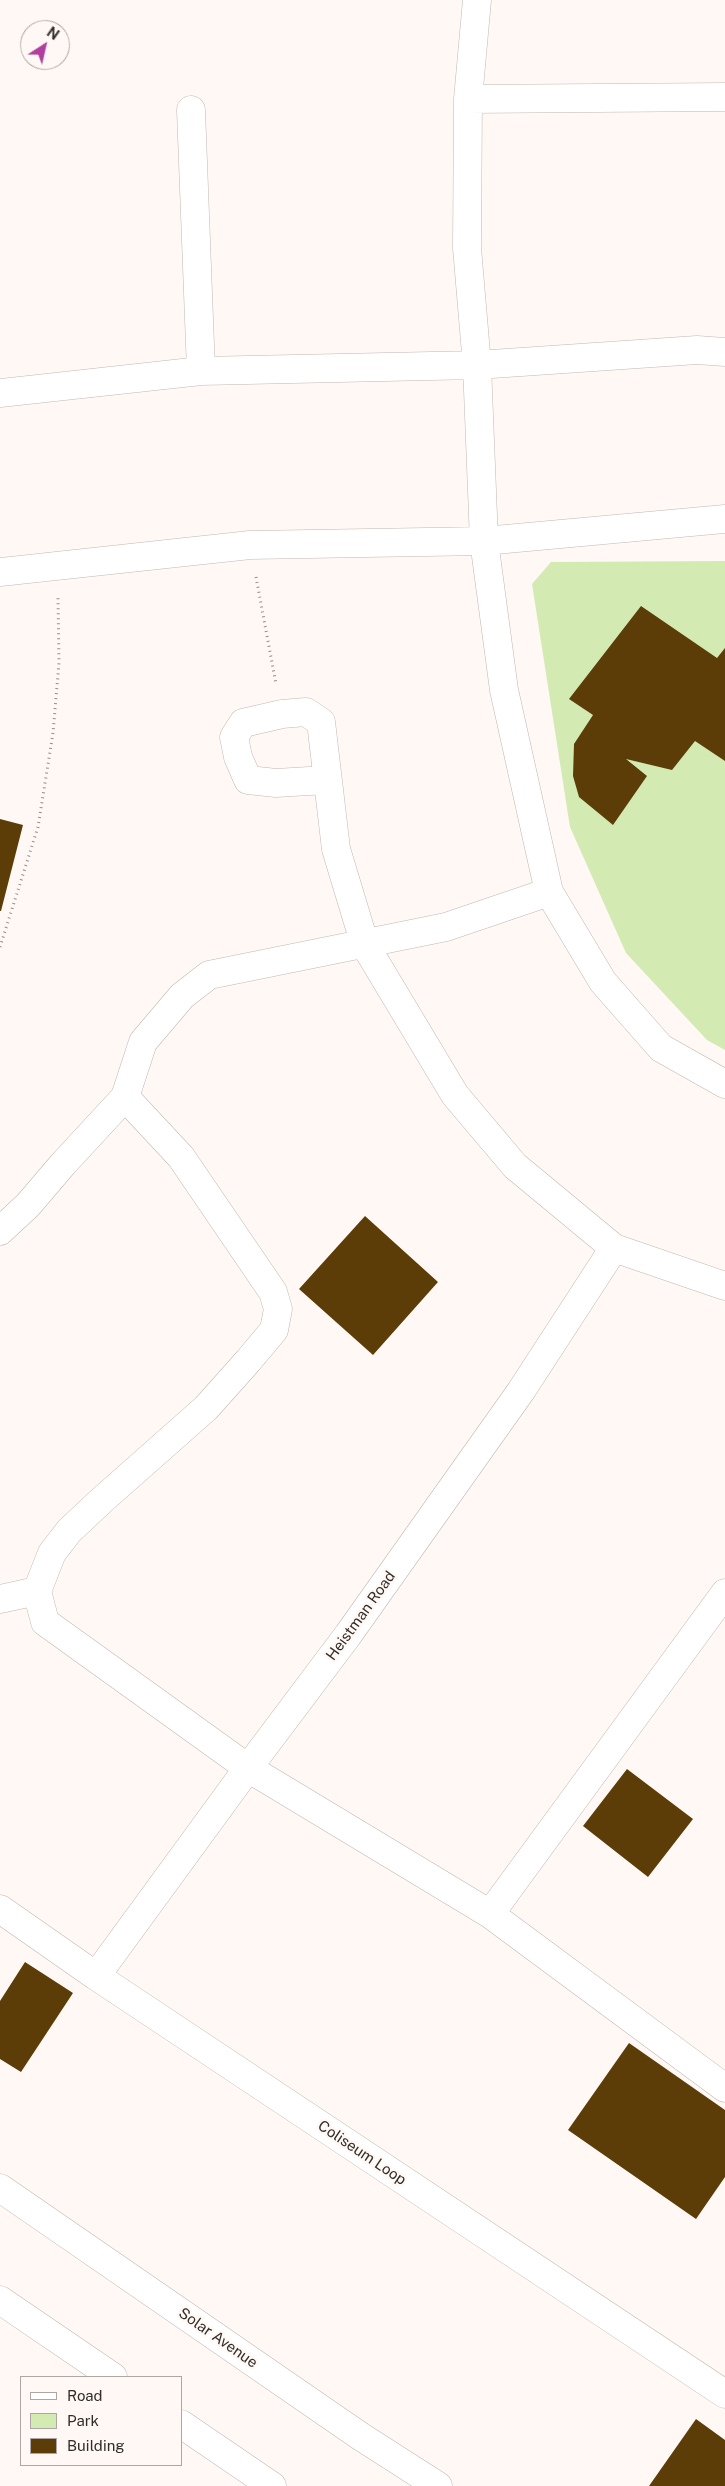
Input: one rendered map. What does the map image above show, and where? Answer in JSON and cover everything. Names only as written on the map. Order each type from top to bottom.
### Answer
[{"type":"street","points":[[477,0],[468,99],[467,248],[476,365],[484,541],[504,690],[549,892],[603,982],[662,1048],[725,1084]]},
{"type":"street","points":[[468,99],[725,97]]},
{"type":"street","points":[[192,110],[201,371]]},
{"type":"street","points":[[0,393],[201,371],[476,365],[697,350],[725,352]]},
{"type":"street","points":[[0,572],[250,545],[484,541],[725,519]]},
{"type":"street","points":[[326,780],[276,783],[248,780],[238,757],[234,737],[243,723],[282,714],[306,712],[321,722],[326,780],[336,849],[365,945],[455,1096],[514,1166],[614,1248],[725,1286]]},
{"type":"street","points":[[0,1231],[28,1205],[125,1097],[143,1042],[182,996],[209,976],[446,927],[549,892]]},
{"type":"street","points":[[125,1097],[181,1157],[273,1292],[278,1309],[274,1330],[206,1408],[69,1531],[52,1553],[38,1591],[45,1622],[248,1768],[490,1914],[725,2088]]},
{"type":"street","name":"Heistman Road","points":[[96,1976],[348,1635],[515,1399],[614,1248]]},
{"type":"street","points":[[0,1598],[38,1591]]},
{"type":"street","points":[[490,1914],[725,1593]]},
{"type":"street","name":"Coliseum Loop","points":[[0,1909],[96,1976],[725,2394]]},
{"type":"street","name":"Solar Avenue","points":[[0,2188],[360,2436],[438,2486]]},
{"type":"street","points":[[0,2300],[112,2376]]},
{"type":"street","points":[[182,2425],[272,2486]]},
{"type":"path","points":[[250,545],[282,714]]},
{"type":"path","points":[[0,948],[38,827],[53,733],[59,662],[57,566]]},
{"type":"green space","points":[[725,561],[725,1050],[707,1040],[626,953],[570,827],[532,584],[551,562]]},
{"type":"building","points":[[641,606],[717,658],[725,648],[725,761],[695,741],[672,770],[626,759],[647,776],[613,825],[579,797],[573,776],[574,744],[593,715],[569,699]]},
{"type":"building","points":[[0,819],[23,825],[1,911],[0,911]]},
{"type":"building","points":[[365,1216],[438,1282],[373,1355],[299,1289]]},
{"type":"building","points":[[627,1769],[693,1819],[648,1877],[583,1826]]},
{"type":"building","points":[[25,1962],[73,1993],[21,2072],[0,2059],[0,2001]]},
{"type":"building","points":[[629,2043],[725,2110],[725,2177],[696,2219],[568,2130]]},
{"type":"building","points":[[696,2419],[725,2440],[725,2486],[649,2486]]}]
